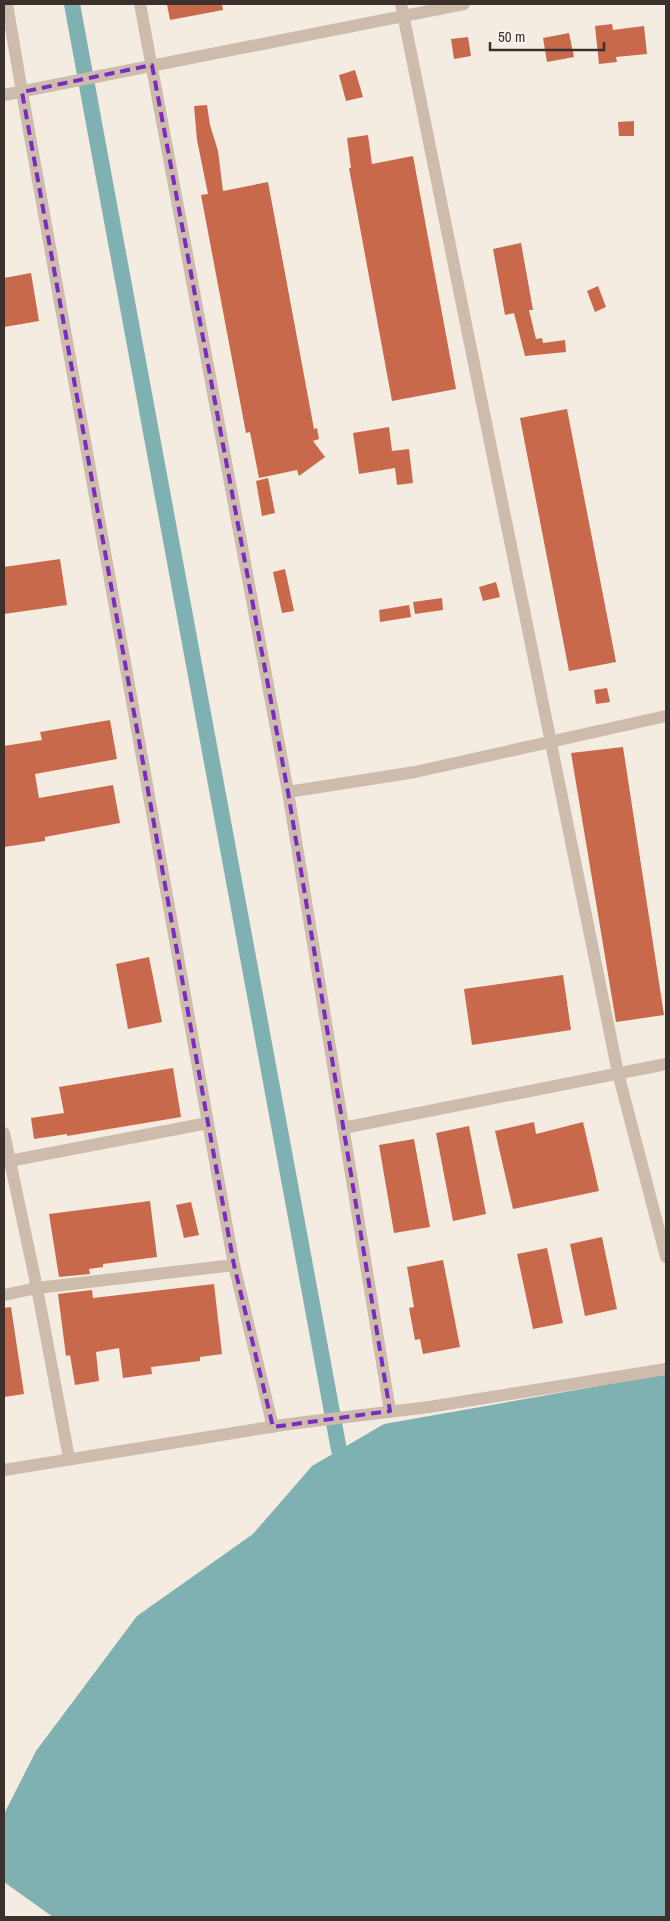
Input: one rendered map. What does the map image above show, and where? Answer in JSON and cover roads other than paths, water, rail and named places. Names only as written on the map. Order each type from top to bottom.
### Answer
[{"type":"street","points":[[7,4],[234,1264],[273,1427]]},
{"type":"street","points":[[140,4],[288,792],[390,1411]]},
{"type":"street","points":[[4,95],[152,65],[402,10],[464,4]]},
{"type":"street","points":[[402,10],[618,1073],[666,1257]]},
{"type":"street","points":[[288,792],[398,776],[666,716]]},
{"type":"street","points":[[343,1128],[666,1064]]},
{"type":"street","points":[[6,1161],[208,1123]]},
{"type":"street","points":[[4,1133],[6,1161],[36,1288],[69,1458]]},
{"type":"street","points":[[4,1295],[36,1288],[234,1264]]},
{"type":"street","points":[[4,1470],[69,1458],[273,1427],[556,1388],[666,1369]]},
{"type":"water","points":[[666,1374],[666,1917],[53,1917],[4,1882],[4,1814],[36,1751],[137,1616],[253,1534],[312,1466],[384,1424]]},
{"type":"waterway","points":[[72,4],[339,1450]]}]
